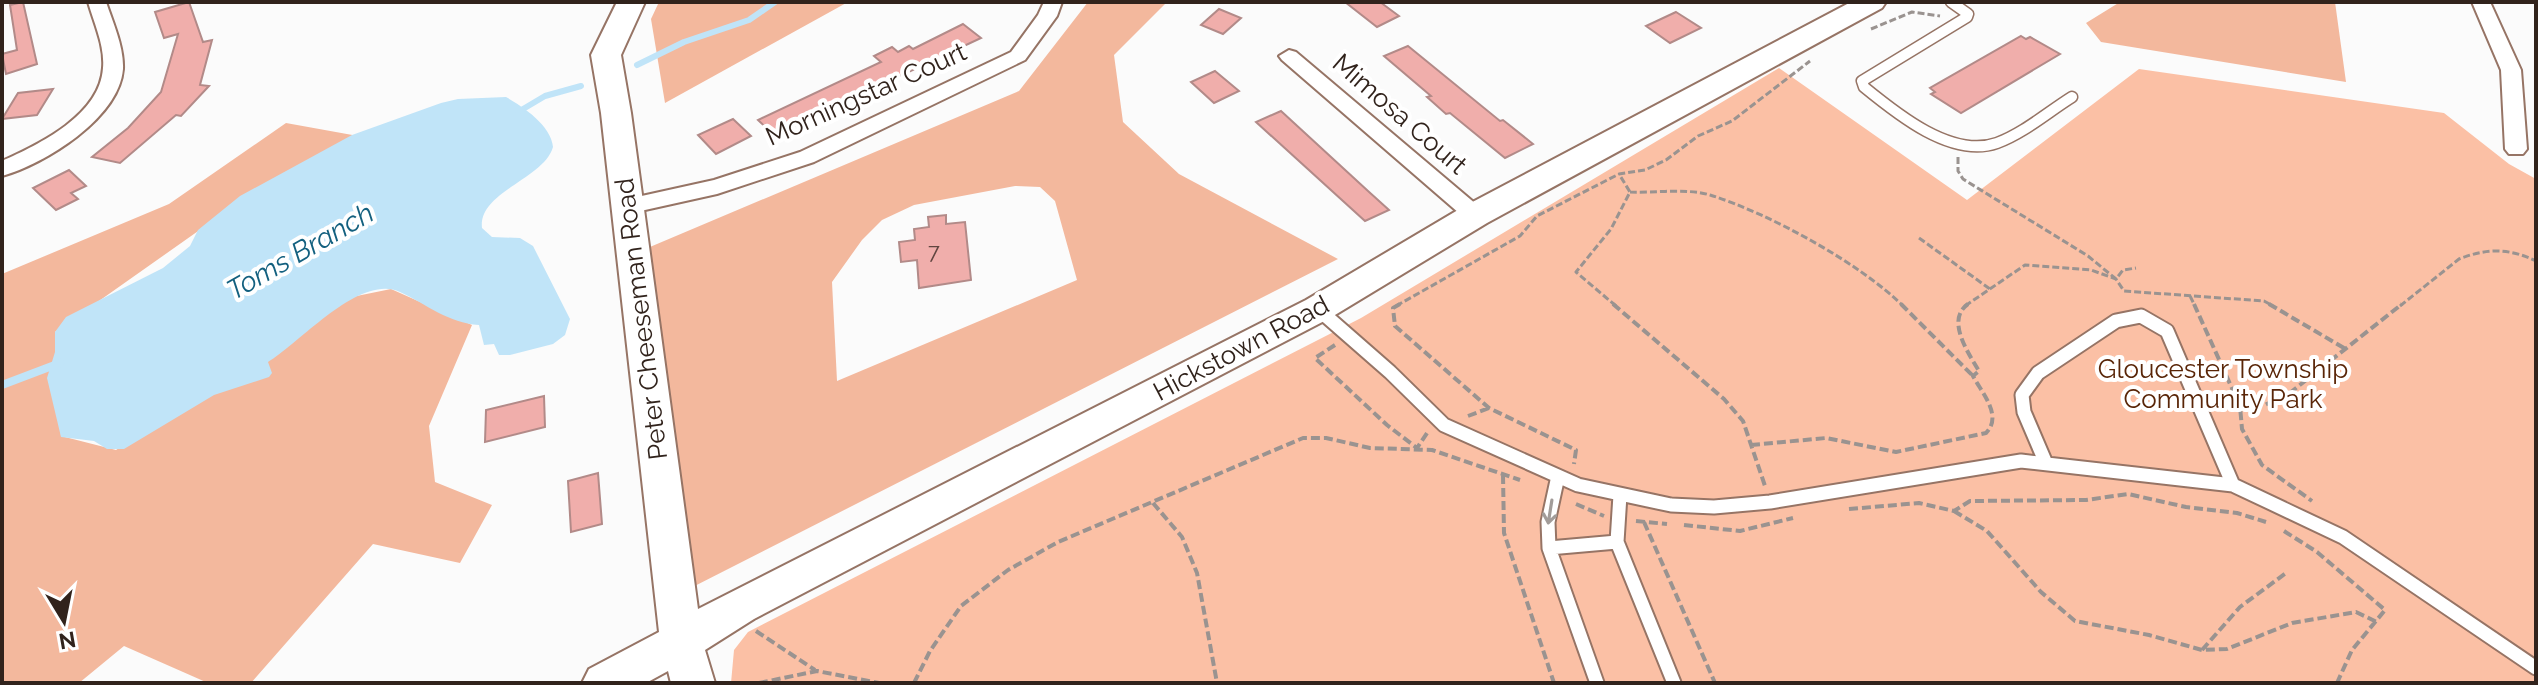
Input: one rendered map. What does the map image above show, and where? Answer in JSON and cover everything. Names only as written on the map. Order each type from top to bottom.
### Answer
[{"type":"street","points":[[2,169],[62,137],[88,115],[106,93],[111,82],[113,61],[97,2]]},
{"type":"street","name":"Peter Cheeseman Road","points":[[631,2],[606,55],[681,642],[693,683]]},
{"type":"street","name":"Morningstar Court","points":[[627,206],[717,187],[821,151],[1018,56],[1047,16],[1053,2]]},
{"type":"street","name":"Hickstown Road","points":[[604,683],[681,642],[739,606],[1318,309],[1475,215],[1872,2]]},
{"type":"street","points":[[2481,2],[2511,70],[2516,149]]},
{"type":"street","name":"Mimosa Court","points":[[1289,56],[1475,215]]},
{"type":"street","points":[[2512,83],[2536,94]]},
{"type":"lane","points":[[1951,2],[1968,14],[1967,17],[1862,81],[1868,91],[1940,137],[1960,143],[1996,143],[2072,97]]},
{"type":"lane","points":[[1318,309],[1444,425],[1578,485],[1685,506],[1714,507],[1770,502],[2021,461],[2045,461],[2233,485],[2343,537],[2536,668]]},
{"type":"lane","points":[[2045,461],[2024,412],[2022,395],[2038,373],[2116,321],[2141,316],[2167,331],[2233,485]]},
{"type":"lane","points":[[1558,476],[1548,522],[1549,548],[1597,683]]},
{"type":"lane","points":[[1620,495],[1617,542],[1674,683]]},
{"type":"lane","points":[[1549,548],[1617,542]]},
{"type":"path","points":[[1861,33],[1905,11],[1921,10],[1945,18]]},
{"type":"path","points":[[1580,506],[1574,467],[1576,450],[1489,408],[1395,326],[1393,308],[1520,236],[1537,216],[1619,174],[1645,170],[1666,160],[1698,136],[1732,121],[1812,60]]},
{"type":"path","points":[[1960,143],[1957,163],[1963,179],[2088,256],[2116,279],[2127,268],[2136,268]]},
{"type":"path","points":[[1619,174],[1630,192]]},
{"type":"path","points":[[1630,192],[1708,194],[1765,218],[1835,255],[1894,297],[1973,376]]},
{"type":"path","points":[[1630,192],[1611,229],[1576,272],[1724,399],[1743,421],[1779,521]]},
{"type":"path","points":[[1919,238],[1990,289]]},
{"type":"path","points":[[2240,406],[2265,405],[2291,392],[2459,259],[2485,248],[2520,253],[2536,261]]},
{"type":"path","points":[[2190,295],[2240,406],[2242,429],[2262,465],[2318,504]]},
{"type":"path","points":[[1349,336],[1315,358],[1387,425],[1417,448],[1423,436],[1489,408]]},
{"type":"path","points":[[1503,475],[1504,533],[1554,683]]},
{"type":"path","points":[[1153,503],[1182,537],[1197,573],[1217,683]]},
{"type":"path","points":[[1954,511],[1987,531],[2041,592],[2075,621],[2149,635],[2202,650],[2227,649],[2292,623],[2356,612],[2379,623]]},
{"type":"path","points":[[1644,522],[1715,683]]},
{"type":"path","points":[[2202,650],[2218,625],[2249,597],[2286,573]]},
{"type":"path","points":[[739,606],[761,637],[817,671],[879,683]]},
{"type":"path","points":[[759,683],[817,671]]},
{"type":"green space","name":"Gloucester Township Community Park","points":[[1779,68],[1967,200],[2139,69],[2444,113],[2509,164],[2536,179],[2536,683],[731,683],[734,650],[748,632],[1361,318]]},
{"type":"shaded area","points":[[659,2],[848,2],[665,103],[651,19]]},
{"type":"shaded area","points":[[1088,2],[1167,2],[1114,55],[1123,122],[1179,174],[1338,259],[675,596],[631,255],[1019,91]],"holes":[[[1015,186],[1040,187],[1055,201],[1077,280],[837,381],[832,282],[862,240],[882,220],[914,205]]]},
{"type":"shaded area","points":[[2120,2],[2335,2],[2346,82],[2101,42],[2086,23]]},
{"type":"shaded area","points":[[286,123],[369,138],[262,186],[55,332],[61,436],[116,450],[337,300],[391,289],[472,325],[429,426],[435,482],[492,505],[460,563],[373,544],[251,683],[208,683],[124,646],[79,683],[2,683],[2,274],[169,204]]},
{"type":"water","points":[[506,97],[541,123],[553,147],[538,168],[490,205],[482,228],[492,237],[520,238],[533,246],[570,319],[565,335],[553,344],[499,355],[494,344],[484,345],[479,325],[448,317],[400,292],[384,289],[367,292],[331,313],[268,362],[272,373],[269,377],[214,395],[124,449],[107,449],[94,441],[61,437],[47,378],[55,352],[55,332],[66,317],[163,268],[190,246],[198,230],[240,196],[352,135],[441,103],[458,99]]},
{"type":"building","points":[[23,2],[37,64],[6,74],[2,54],[17,50],[10,5]]},
{"type":"building","points":[[189,2],[203,42],[212,40],[200,85],[209,86],[181,116],[176,115],[120,163],[92,157],[128,128],[161,92],[178,34],[164,38],[155,12]]},
{"type":"building","points":[[1345,2],[1380,2],[1399,16],[1377,27]]},
{"type":"building","points":[[1219,9],[1241,18],[1223,34],[1201,25]]},
{"type":"building","points":[[1676,12],[1701,28],[1670,43],[1646,26]]},
{"type":"building","points":[[963,24],[981,38],[774,135],[758,120],[881,62],[874,56],[892,47],[898,52],[909,46],[913,49]]},
{"type":"building","points":[[2021,36],[2026,39],[2030,37],[2060,54],[1961,113],[1931,94],[1935,92],[1930,88]]},
{"type":"building","points":[[1408,46],[1533,144],[1505,158],[1450,113],[1446,114],[1427,97],[1431,96],[1384,56]]},
{"type":"building","points":[[1215,71],[1239,91],[1214,103],[1191,82]]},
{"type":"building","points":[[53,89],[37,115],[2,119],[18,93]]},
{"type":"building","points":[[1281,111],[1389,210],[1365,221],[1256,122]]},
{"type":"building","points":[[733,119],[751,136],[716,154],[698,135]]},
{"type":"building","points":[[69,170],[86,186],[71,193],[78,199],[56,210],[33,188]]},
{"type":"building","points":[[946,215],[946,224],[965,222],[971,280],[919,288],[917,260],[901,262],[899,242],[915,240],[914,229],[929,227],[928,217]]},
{"type":"building","points":[[544,396],[545,427],[485,442],[486,410]]},
{"type":"building","points":[[598,473],[602,524],[571,532],[568,481]]},
{"type":"waterway","name":"Toms Branch","points":[[637,65],[684,42],[749,20],[775,2]]},
{"type":"waterway","name":"Toms Branch","points":[[518,112],[545,96],[581,86]]},
{"type":"waterway","name":"Toms Branch","points":[[2,385],[60,363]]}]
